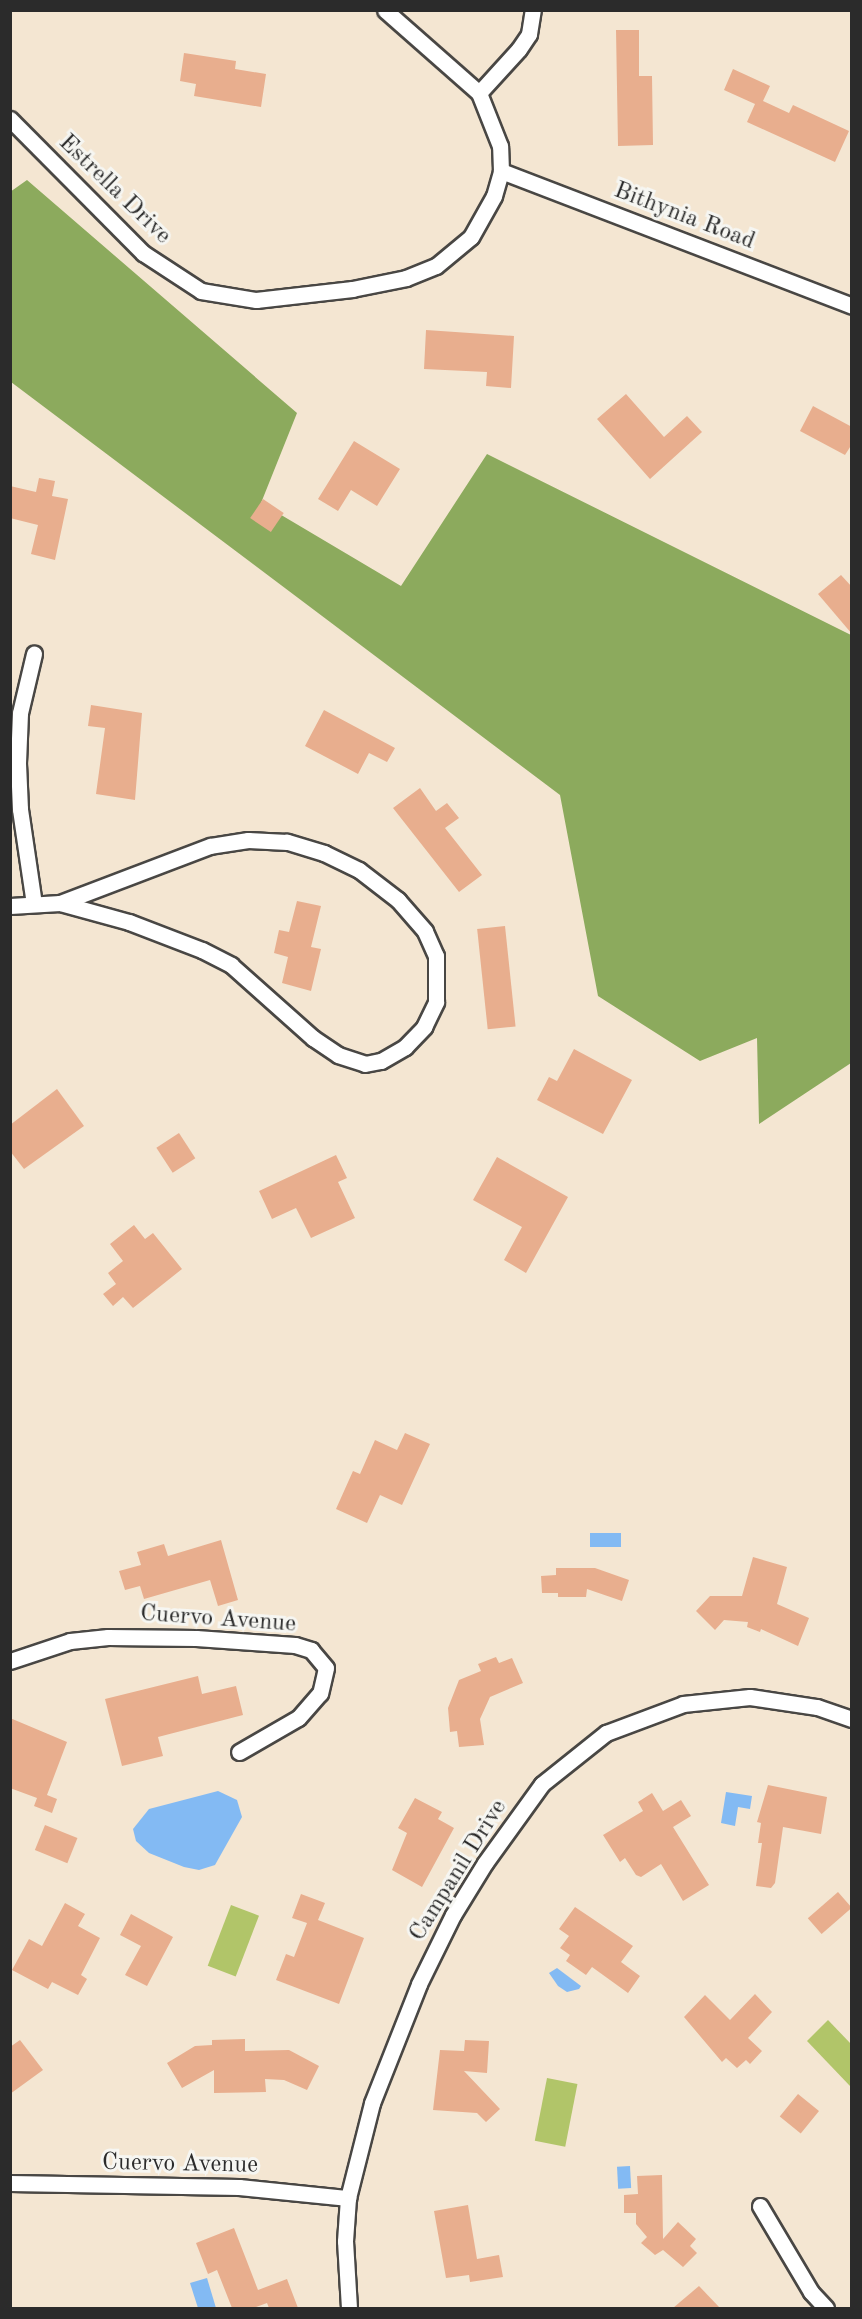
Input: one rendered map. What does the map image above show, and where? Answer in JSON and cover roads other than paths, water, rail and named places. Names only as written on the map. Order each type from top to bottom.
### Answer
[{"type":"street","name":"Estrella Drive","points":[[10,119],[143,253],[201,291],[256,300],[352,289],[406,278],[436,266],[471,237],[494,196],[501,171],[500,146],[478,93],[385,10]]},
{"type":"street","points":[[478,93],[519,49],[529,34],[533,10]]},
{"type":"street","name":"Bithynia Road","points":[[501,171],[852,306]]},
{"type":"street","points":[[34,654],[20,712],[18,763],[20,809],[34,904]]},
{"type":"street","points":[[10,906],[60,903],[129,922],[231,965],[314,1038],[338,1055],[365,1064],[381,1061],[405,1047],[424,1027],[436,1002],[436,956],[425,931],[398,900],[350,866],[324,853],[287,842],[248,840],[210,846],[60,903]]},
{"type":"street","name":"Cuervo Avenue","points":[[10,1660],[70,1641],[108,1637],[196,1638],[311,1650],[326,1668],[320,1693],[298,1718],[239,1752]]},
{"type":"street","name":"Campanil Drive","points":[[349,2308],[345,2241],[348,2199],[372,2103],[429,1964],[485,1863],[542,1784],[562,1765],[606,1733],[638,1718],[702,1700],[750,1697],[789,1701],[852,1719]]},
{"type":"street","name":"Cuervo Avenue","points":[[10,2183],[239,2187],[348,2199]]},
{"type":"street","points":[[760,2206],[812,2292],[826,2308]]},
{"type":"water","points":[[590,1533],[621,1533],[621,1547],[590,1547]]},
{"type":"water","points":[[218,1791],[237,1800],[242,1817],[215,1865],[199,1870],[184,1867],[149,1853],[136,1841],[133,1829],[149,1809]]},
{"type":"water","points":[[726,1792],[752,1796],[750,1809],[738,1807],[735,1826],[721,1823]]},
{"type":"water","points":[[557,1968],[581,1986],[579,1989],[567,1992],[558,1986],[549,1973]]},
{"type":"water","points":[[630,2166],[631,2188],[618,2189],[617,2167]]},
{"type":"water","points":[[207,2278],[216,2308],[198,2308],[190,2283]]}]
